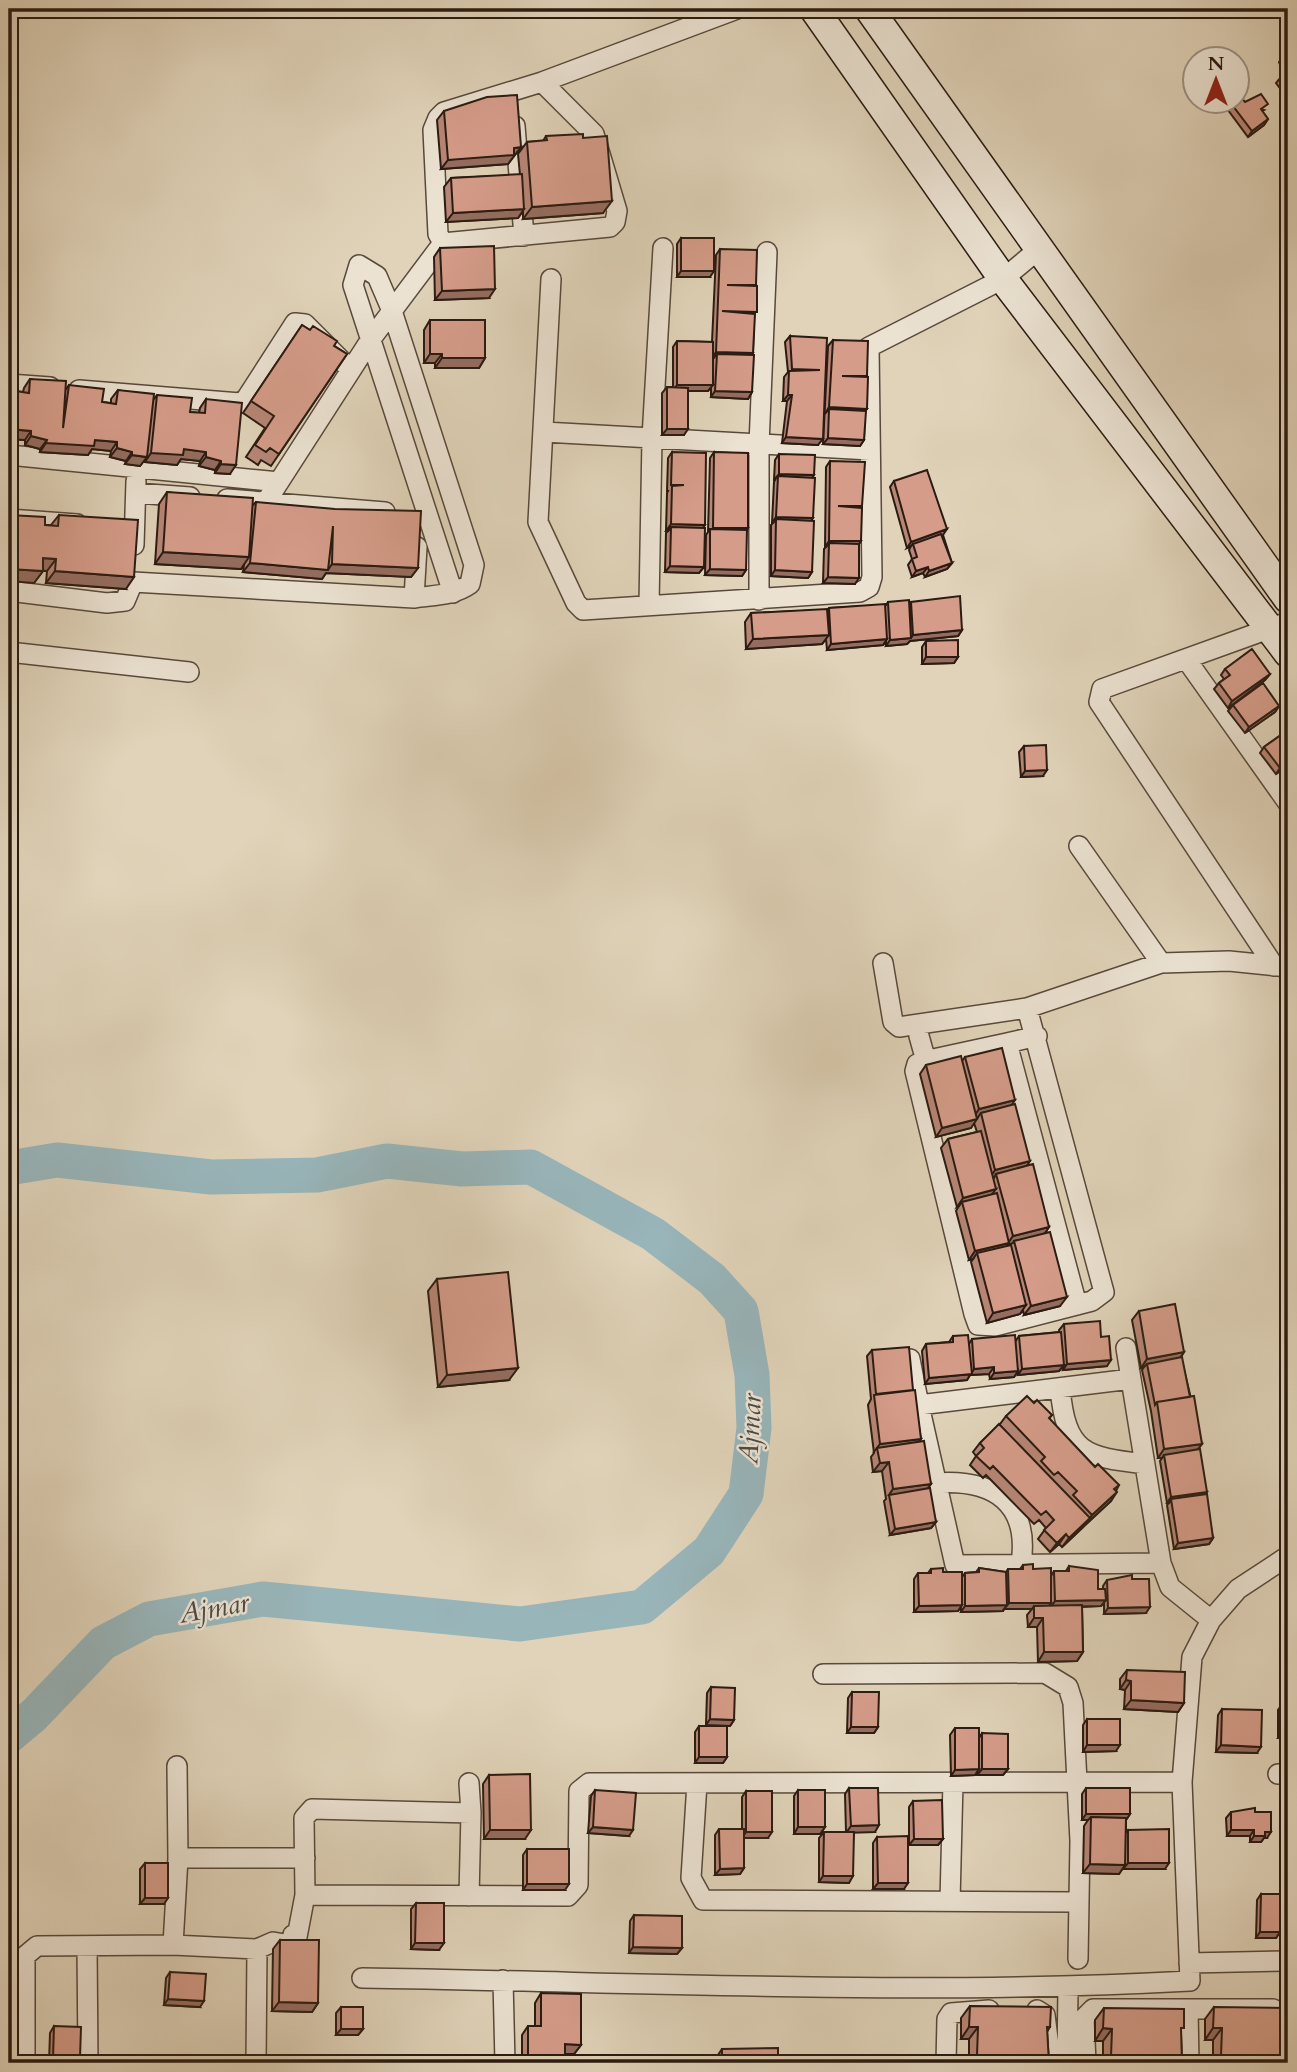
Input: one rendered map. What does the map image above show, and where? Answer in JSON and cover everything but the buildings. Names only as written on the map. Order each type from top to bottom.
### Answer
[{"type":"street","points":[[443,243],[439,234],[435,123],[444,112],[513,94],[737,9]]},
{"type":"street","points":[[814,9],[1003,279],[1249,601],[1280,625],[1288,653]]},
{"type":"street","points":[[869,9],[1285,589],[1249,601]]},
{"type":"street","points":[[266,502],[371,340],[443,243],[610,227],[617,217],[594,134],[542,82]]},
{"type":"street","points":[[513,94],[524,236]]},
{"type":"street","points":[[649,605],[652,438],[663,248]]},
{"type":"street","points":[[551,279],[538,522],[576,603],[583,610],[759,600],[860,592],[869,587],[872,577],[869,347],[1003,279],[1039,249]]},
{"type":"street","points":[[759,600],[759,445],[767,252]]},
{"type":"street","points":[[133,582],[414,598],[453,593],[470,584],[474,574],[454,504],[392,312],[377,276],[359,265],[353,285],[453,593]]},
{"type":"street","points":[[9,384],[240,403],[246,400],[295,323],[305,324],[351,370]]},
{"type":"street","points":[[544,432],[870,450]]},
{"type":"street","points":[[9,455],[279,482]]},
{"type":"street","points":[[9,591],[107,603],[125,601],[133,582],[137,469]]},
{"type":"street","points":[[136,493],[266,502],[415,517],[418,526],[414,598]]},
{"type":"street","points":[[427,513],[454,504]]},
{"type":"street","points":[[9,519],[135,529]]},
{"type":"street","points":[[1280,625],[1102,689],[1099,702],[1281,966]]},
{"type":"street","points":[[9,652],[189,673]]},
{"type":"street","points":[[1186,659],[1288,803]]},
{"type":"street","points":[[1079,846],[1161,963]]},
{"type":"street","points":[[883,963],[893,1022],[899,1027],[1027,1008],[1161,963],[1229,961],[1281,966]]},
{"type":"street","points":[[1027,1008],[1037,1036],[1104,1292],[1092,1301],[1077,1305],[995,1326],[978,1325],[915,1071],[917,1064],[926,1061],[1037,1036]]},
{"type":"street","points":[[919,1036],[926,1061]]},
{"type":"street","points":[[1007,1044],[1077,1305]]},
{"type":"street","points":[[1126,1348],[1161,1563],[1170,1587],[1211,1620]]},
{"type":"street","points":[[910,1359],[955,1565],[1161,1563]]},
{"type":"street","points":[[919,1405],[1131,1379]]},
{"type":"street","points":[[1060,1388],[1063,1424],[1077,1443],[1093,1456],[1145,1464]]},
{"type":"street","points":[[936,1483],[962,1481],[979,1484],[996,1493],[1010,1506],[1021,1524],[1024,1543],[1021,1564]]},
{"type":"street","points":[[362,1978],[620,1985],[1068,1987],[1190,1981],[1182,1782],[1192,1657],[1211,1620],[1238,1589],[1288,1556]]},
{"type":"street","points":[[823,1674],[1045,1673],[1068,1687],[1073,1703],[1080,1840],[1078,1959]]},
{"type":"street","points":[[173,1945],[178,1858],[177,1766]]},
{"type":"street","points":[[305,1895],[568,1896],[578,1885],[579,1791],[589,1783],[1182,1782]]},
{"type":"street","points":[[470,1783],[470,1896]]},
{"type":"street","points":[[697,1783],[691,1878],[703,1900],[1077,1902]]},
{"type":"street","points":[[950,1901],[953,1783]]},
{"type":"street","points":[[25,2063],[25,1956],[37,1946],[173,1945],[257,1949],[273,1942],[291,1945],[293,1935],[297,1937],[305,1895],[304,1818],[312,1809],[471,1813]]},
{"type":"street","points":[[178,1858],[305,1858]]},
{"type":"street","points":[[87,1946],[88,2063]]},
{"type":"street","points":[[256,2063],[257,1949]]},
{"type":"street","points":[[1189,1963],[1288,1961]]},
{"type":"street","points":[[503,1980],[505,2063]]},
{"type":"street","points":[[1067,2063],[1068,1987]]},
{"type":"street","points":[[946,2063],[947,2019],[951,2013],[1017,2008],[1037,2010],[1045,2015],[1049,2030],[1051,2063]]},
{"type":"street","points":[[1086,2063],[1084,2018],[1093,2009],[1273,2009],[1288,2018]]},
{"type":"street","points":[[1188,2009],[1189,2063]]},
{"type":"waterway","name":"Ajmar","points":[[9,1168],[57,1160],[211,1177],[317,1175],[387,1161],[462,1169],[531,1167],[653,1234],[712,1279],[741,1311],[752,1375],[754,1428],[746,1494],[709,1551],[642,1607],[520,1624],[263,1599],[149,1619],[103,1643],[34,1715],[9,1736]]}]
